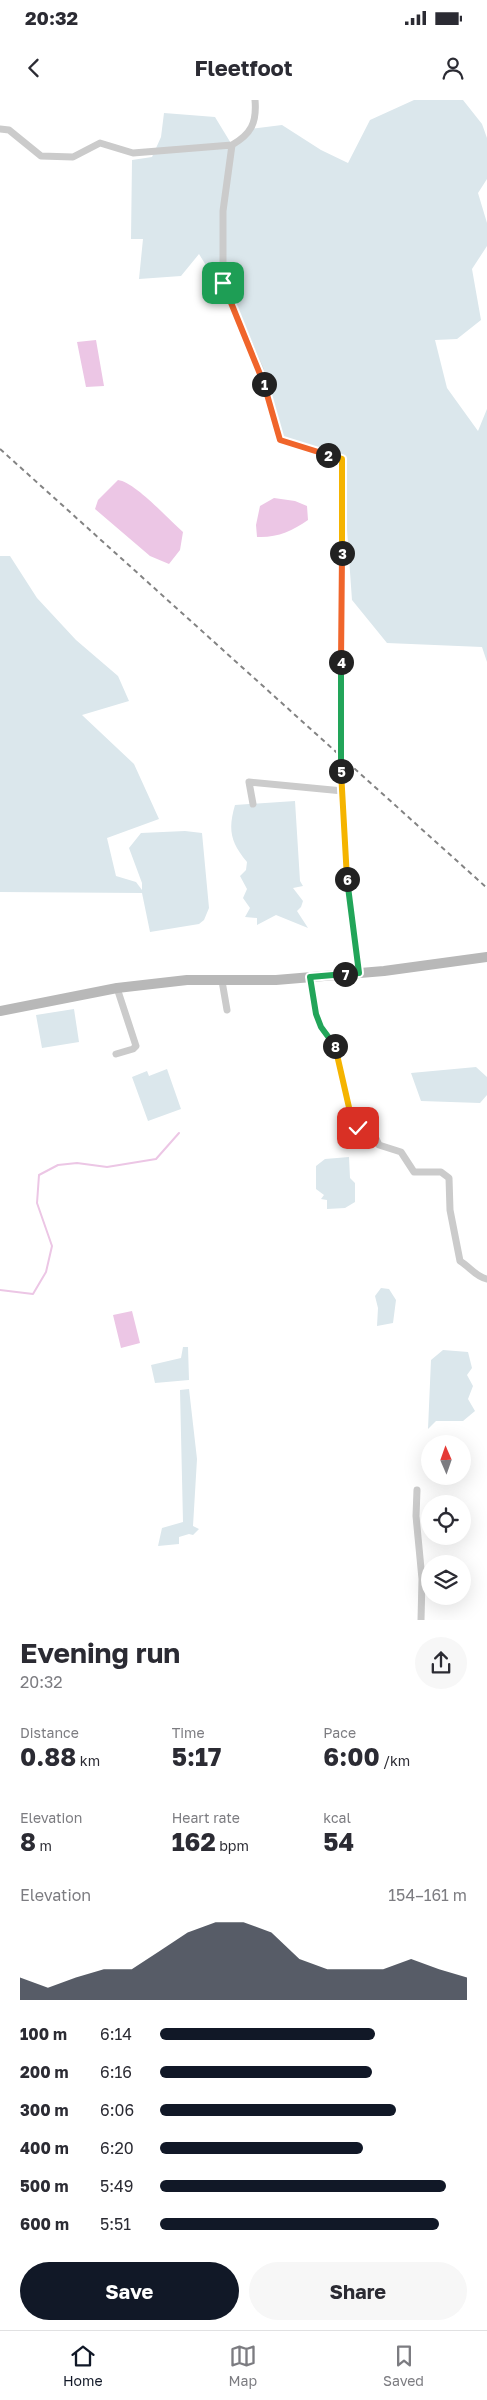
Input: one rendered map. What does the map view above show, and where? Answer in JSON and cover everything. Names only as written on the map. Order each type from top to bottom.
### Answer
[{"type":"main road","points":[[0,1011],[117,988],[187,980],[222,981],[310,977],[359,973],[487,956]]},
{"type":"street","points":[[0,129],[9,130],[41,156],[73,157],[100,143],[133,153],[232,145],[246,136],[256,114],[255,100]]},
{"type":"street","points":[[232,145],[223,211],[223,283],[260,369],[280,440],[342,459],[340,756],[346,874],[359,973]]},
{"type":"street","points":[[253,804],[249,782],[343,791]]},
{"type":"street","points":[[310,977],[316,1014],[321,1027],[334,1045],[353,1125],[358,1128],[371,1128],[379,1145],[401,1152],[414,1172],[441,1172],[449,1178],[450,1210],[460,1261],[469,1266],[480,1278],[487,1279]]},
{"type":"street","points":[[222,981],[228,1010]]},
{"type":"street","points":[[116,1054],[133,1050],[136,1046],[117,988]]},
{"type":"street","points":[[418,1490],[416,1516],[422,1579],[421,1620]]},
{"type":"shaded area","points":[[414,100],[463,100],[482,124],[487,138],[487,179],[478,193],[487,223],[487,246],[472,269],[481,320],[457,339],[435,340],[447,388],[478,431],[487,409],[487,662],[482,647],[387,643],[352,600],[342,459],[280,440],[223,283],[215,280],[199,254],[181,276],[139,279],[143,239],[131,239],[132,160],[152,157],[161,137],[164,113],[215,117],[232,145],[250,129],[282,125],[321,150],[348,163],[370,120]]},
{"type":"shaded area","points":[[96,340],[104,386],[86,387],[77,342]]},
{"type":"shaded area","points":[[118,480],[125,482],[142,494],[183,532],[180,550],[169,564],[150,556],[95,509],[98,500]]},
{"type":"shaded area","points":[[274,498],[295,501],[307,506],[308,520],[284,533],[257,537],[256,525],[260,506]]},
{"type":"shaded area","points":[[0,556],[10,556],[37,598],[76,640],[118,676],[129,701],[82,715],[134,764],[159,819],[107,838],[116,876],[136,882],[142,890],[142,883],[129,848],[141,833],[185,831],[202,833],[209,908],[204,920],[199,924],[150,932],[142,893],[0,892]]},
{"type":"shaded area","points":[[295,801],[300,881],[303,886],[293,888],[303,901],[297,911],[308,928],[276,915],[257,925],[257,918],[245,917],[250,908],[243,898],[247,889],[240,876],[246,870],[247,862],[237,848],[232,835],[231,828],[235,805]]},
{"type":"shaded area","points":[[74,1009],[79,1042],[42,1048],[36,1015]]},
{"type":"shaded area","points":[[476,1067],[487,1077],[487,1095],[480,1103],[421,1101],[411,1073]]},
{"type":"shaded area","points":[[167,1069],[181,1109],[148,1121],[132,1077],[147,1071],[149,1076]]},
{"type":"shaded area","points":[[349,1157],[350,1178],[355,1183],[355,1202],[345,1208],[327,1209],[327,1200],[321,1199],[324,1195],[316,1189],[316,1166],[325,1159]]},
{"type":"shaded area","points":[[381,1288],[389,1289],[396,1300],[393,1323],[377,1326],[378,1308],[375,1296]]},
{"type":"shaded area","points":[[132,1311],[140,1343],[121,1348],[113,1315]]},
{"type":"shaded area","points":[[183,1347],[188,1347],[189,1380],[155,1383],[151,1365],[181,1358]]},
{"type":"shaded area","points":[[443,1350],[468,1352],[472,1368],[467,1375],[473,1386],[468,1399],[475,1411],[463,1421],[436,1421],[428,1429],[431,1360]]},
{"type":"shaded area","points":[[189,1389],[197,1459],[193,1526],[199,1529],[193,1535],[189,1534],[179,1537],[179,1544],[158,1546],[162,1528],[183,1522],[180,1390]]},
{"type":"waterway","points":[[0,1290],[33,1294],[46,1272],[52,1246],[37,1203],[39,1175],[58,1165],[77,1163],[107,1167],[156,1159],[179,1133]]},
{"type":"railway","points":[[0,449],[487,888]]},
{"type":"route","points":[[223,283],[260,369],[280,440],[342,459],[340,756],[346,874],[359,973],[310,977],[316,1014],[321,1027],[334,1045],[346,1089],[353,1125],[358,1128]]}]
